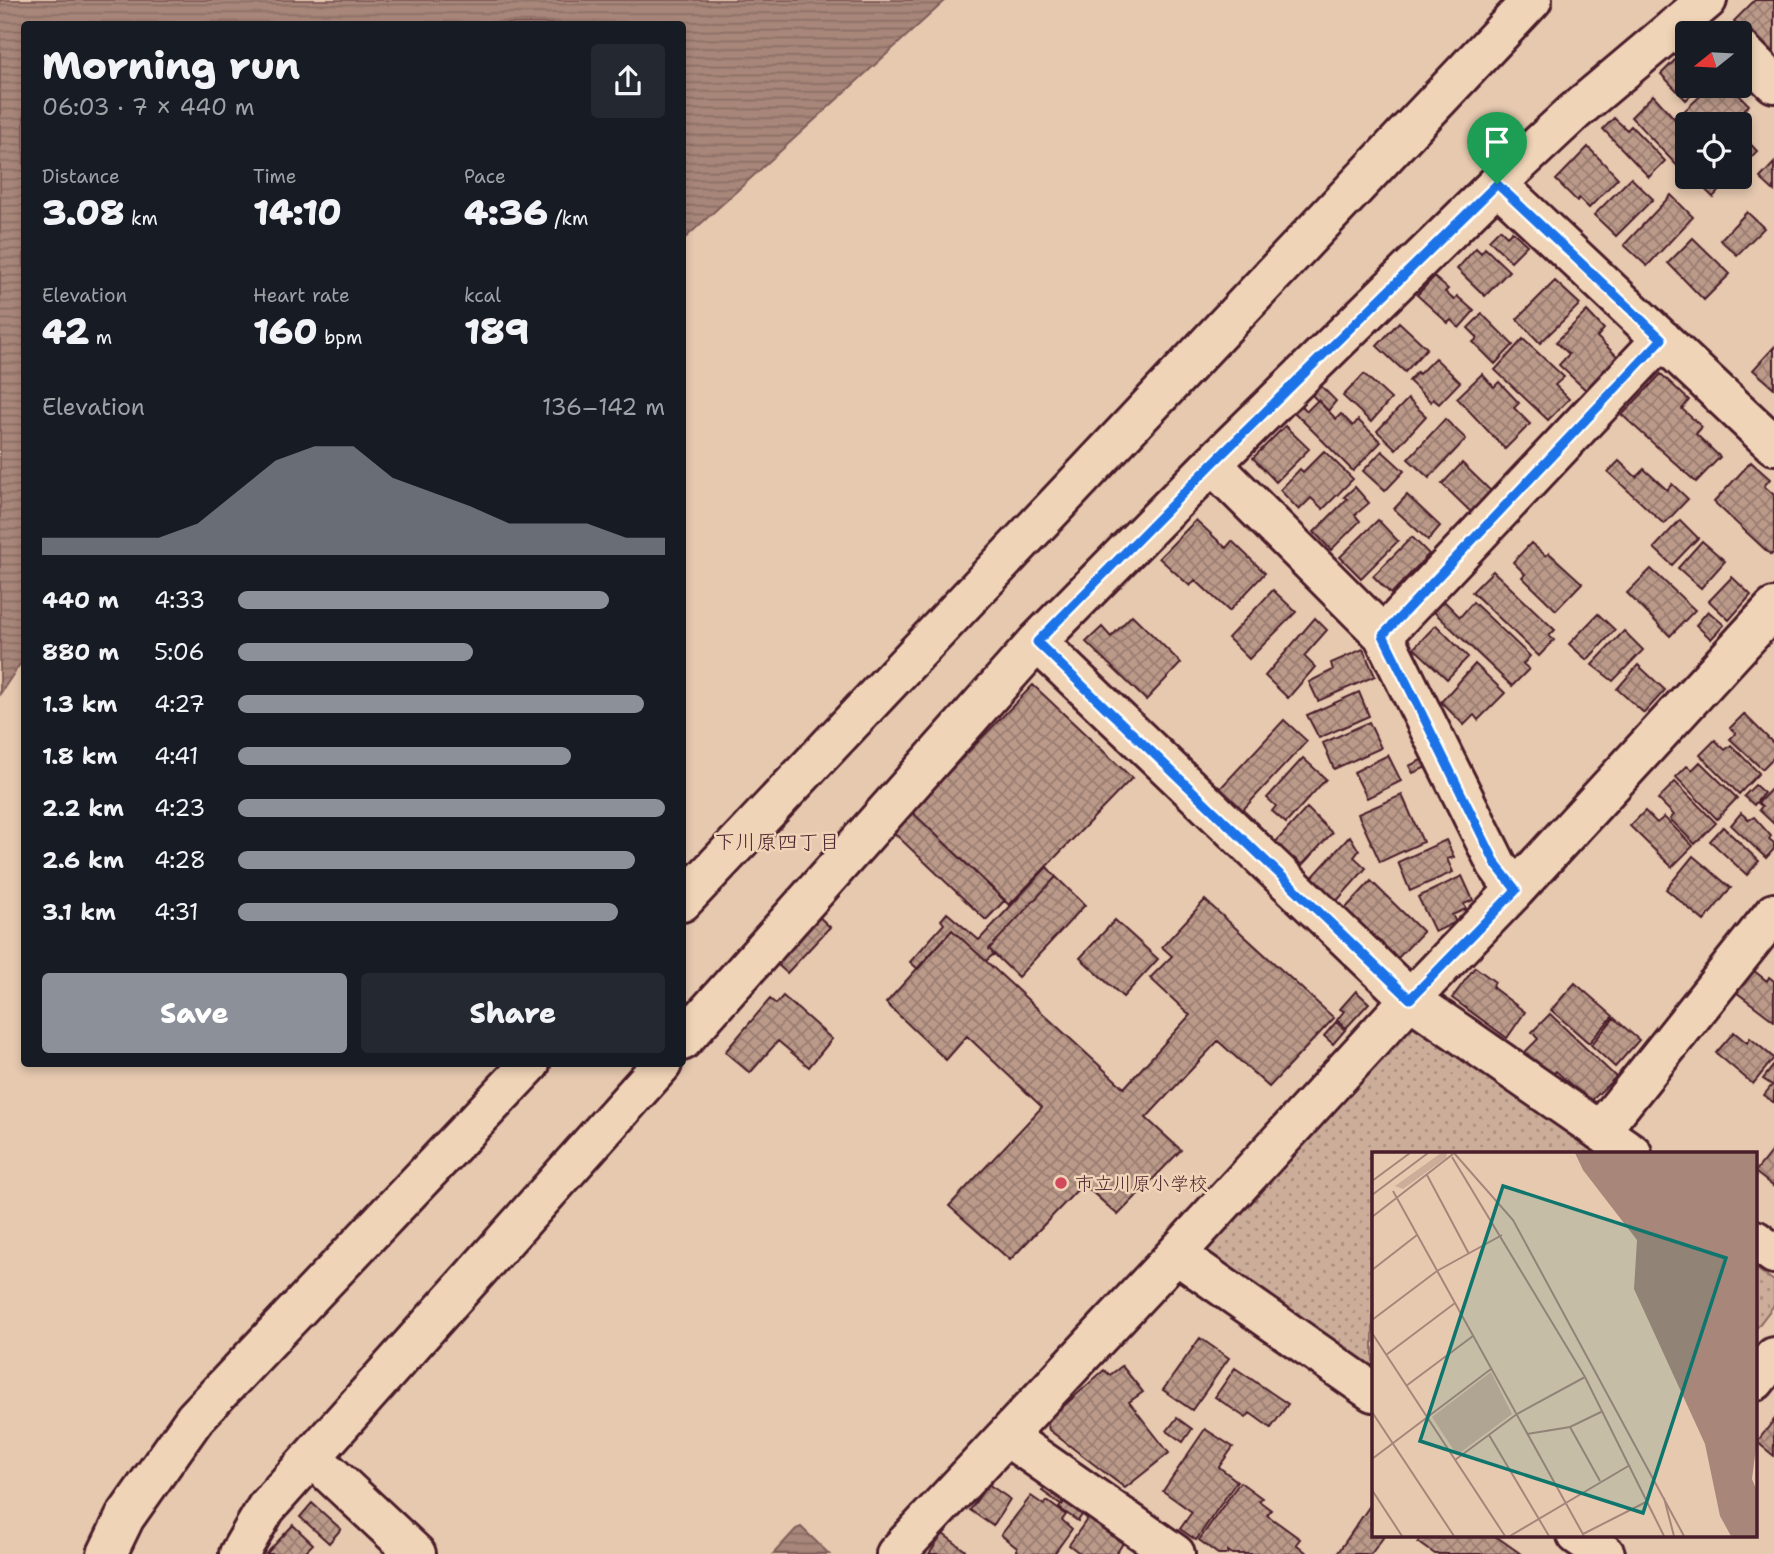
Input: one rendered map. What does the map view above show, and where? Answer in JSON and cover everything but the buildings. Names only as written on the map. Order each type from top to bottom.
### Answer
[{"type":"street","points":[[686,898],[1532,0]]},
{"type":"street","points":[[686,1037],[1037,642],[1212,464],[1574,112],[1709,14]]},
{"type":"street","points":[[1752,61],[1774,83]]},
{"type":"street","points":[[1497,184],[1774,445]]},
{"type":"street","points":[[1383,635],[1662,339]]},
{"type":"street","points":[[1212,464],[1383,635],[1497,866],[1516,890]]},
{"type":"street","points":[[896,1554],[1410,999],[1516,890],[1774,608]]},
{"type":"street","points":[[1037,642],[1410,999],[1631,1152]]},
{"type":"street","points":[[1600,1130],[1774,913]]},
{"type":"street","points":[[107,1554],[125,1517],[195,1418],[527,1067]]},
{"type":"street","points":[[239,1554],[266,1508],[659,1067]]},
{"type":"street","points":[[1756,1241],[1774,1254]]},
{"type":"street","points":[[1176,1254],[1372,1391]]},
{"type":"street","points":[[1756,1380],[1774,1357]]},
{"type":"street","points":[[1006,1436],[1175,1554]]},
{"type":"street","points":[[312,1457],[415,1554]]},
{"type":"street","points":[[1578,1536],[1605,1554]]},
{"type":"street","points":[[1616,1554],[1631,1536]]},
{"type":"shaded area","points":[[0,0],[946,0],[686,237],[686,21],[21,21],[21,662],[0,694]]},
{"type":"shaded area","points":[[1419,1026],[1595,1152],[1372,1152],[1372,1367],[1200,1248],[1399,1029]]},
{"type":"shaded area","points":[[1756,1269],[1774,1281],[1774,1305],[1756,1329]]},
{"type":"shaded area","points":[[801,1527],[829,1554],[773,1554],[796,1529]]},
{"type":"place","name":"市立川原小学校","points":[[1061,1183]]},
{"type":"district","name":"下川原四丁目","points":[[777,842]]},
{"type":"route","points":[[1497,184],[1662,339],[1383,635],[1497,866],[1516,890],[1410,999],[1037,642],[1212,464],[1497,184]]}]
